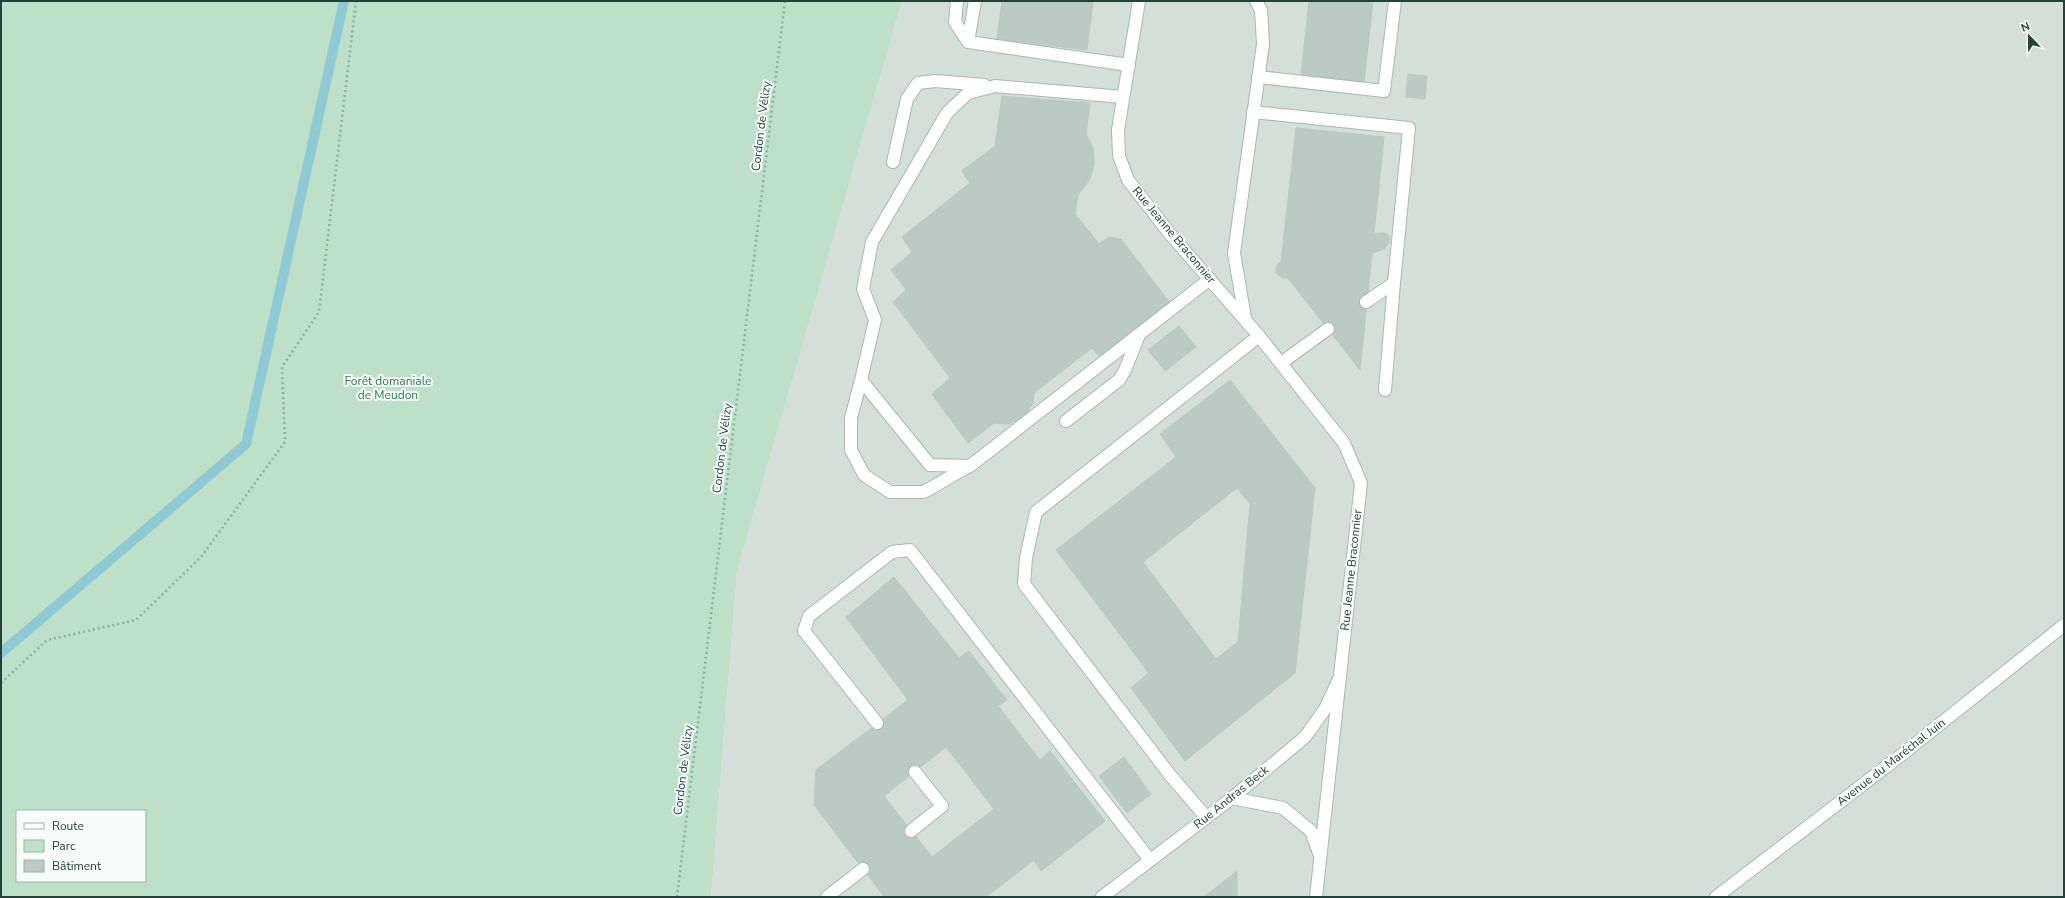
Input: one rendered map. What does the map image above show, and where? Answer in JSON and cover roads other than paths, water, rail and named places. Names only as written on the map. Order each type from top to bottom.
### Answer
[{"type":"street","points":[[957,1],[955,22],[968,42],[1128,65]]},
{"type":"street","points":[[968,42],[976,1]]},
{"type":"street","name":"Rue Jeanne Braconnier","points":[[1139,1],[1118,130],[1119,156],[1128,180],[1170,234],[1246,319],[1344,443],[1361,483],[1316,897]]},
{"type":"street","name":"Rue Jeanne Braconnier","points":[[1246,319],[1234,253],[1263,44],[1261,10],[1256,1]]},
{"type":"street","points":[[1258,77],[1384,91],[1395,1]]},
{"type":"street","points":[[893,162],[908,99],[918,83],[935,81],[1123,97]]},
{"type":"street","points":[[995,86],[968,93],[947,113],[872,242],[863,289],[875,320],[851,418],[851,450],[864,475],[890,492],[924,492],[970,466],[1210,279]]},
{"type":"street","points":[[1253,112],[1409,128],[1385,390]]},
{"type":"street","points":[[1366,302],[1394,283]]},
{"type":"street","points":[[1281,363],[1328,329]]},
{"type":"street","points":[[1066,421],[1119,380],[1125,370],[1139,334]]},
{"type":"street","points":[[1206,817],[1170,775],[1024,584],[1026,558],[1036,512],[1259,336]]},
{"type":"street","points":[[861,380],[930,465],[970,466]]},
{"type":"street","points":[[877,723],[804,631],[809,616],[892,552],[910,550],[1150,860]]},
{"type":"street","name":"Avenue du Maréchal Juin","points":[[1716,897],[1900,756],[2064,625]]},
{"type":"street","name":"Rue Andras Beck","points":[[1102,897],[1232,798],[1305,737],[1325,709],[1339,679]]},
{"type":"street","points":[[911,830],[942,806],[915,772]]},
{"type":"street","name":"Rue Jeanne Braconnier","points":[[1232,798],[1283,808],[1311,831],[1321,858]]},
{"type":"street","points":[[827,897],[863,869]]},
{"type":"waterway","points":[[1,653],[246,444],[344,1]]},
{"type":"park label","name":"Forêt domaniale de Meudon","points":[[388,388]]}]
